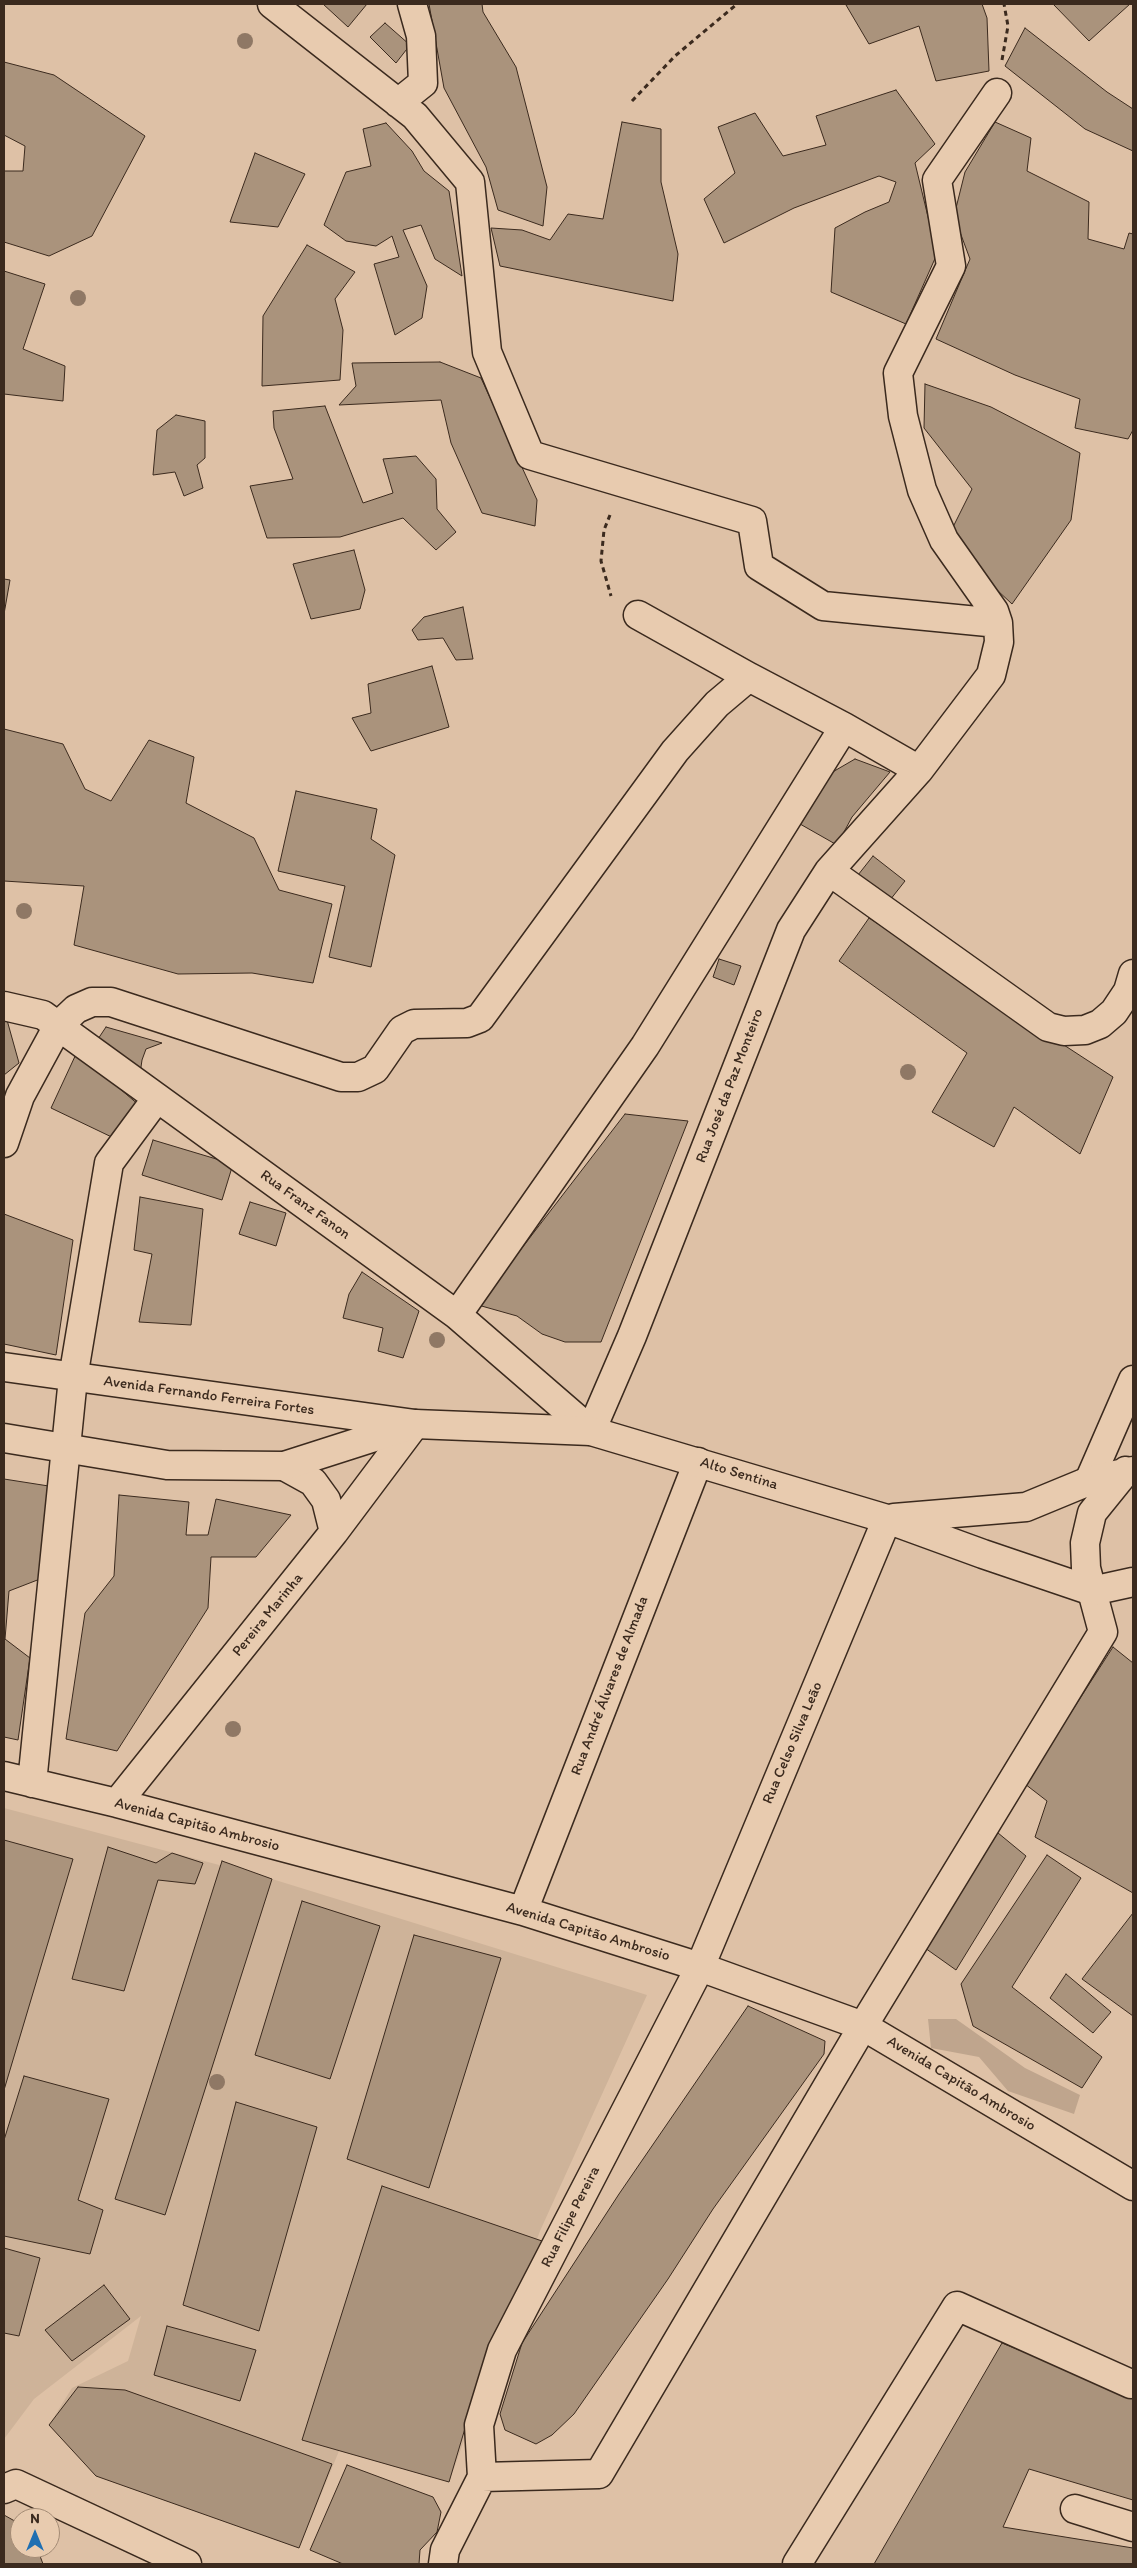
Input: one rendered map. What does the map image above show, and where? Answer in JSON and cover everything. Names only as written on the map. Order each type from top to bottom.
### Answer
[{"type":"street","points":[[272,4],[415,116],[470,182],[487,352],[530,454],[752,520],[759,566],[823,606],[998,623],[994,611],[944,540],[922,490],[903,416],[898,373],[951,266],[937,180],[997,93]]},
{"type":"street","points":[[398,102],[423,84],[421,36],[412,4]]},
{"type":"street","points":[[638,615],[919,770]]},
{"type":"street","name":"Rua José da Paz Monteiro","points":[[590,1431],[632,1336],[791,930],[829,871],[919,770],[991,675],[999,642],[998,623]]},
{"type":"street","points":[[4,1143],[20,1096],[58,1026],[76,1009],[92,1002],[110,1002],[341,1077],[358,1077],[375,1068],[402,1030],[414,1024],[467,1023],[480,1018],[675,751],[717,704],[749,677]]},
{"type":"street","points":[[457,1315],[646,1046],[844,727]]},
{"type":"street","points":[[829,871],[1048,1027],[1064,1031],[1084,1030],[1100,1024],[1114,1012],[1128,990],[1133,974]]},
{"type":"street","name":"Rua Franz Fanon","points":[[4,1006],[43,1015],[457,1315],[590,1431]]},
{"type":"street","points":[[32,1783],[73,1378],[109,1163],[157,1098]]},
{"type":"street","name":"Avenida Fernando Ferreira Fortes","points":[[4,1367],[415,1424],[590,1431]]},
{"type":"street","points":[[1089,1481],[1133,1380]]},
{"type":"street","name":"Avenida Fernando Ferreira Fortes","points":[[4,1438],[167,1465],[284,1466],[415,1424]]},
{"type":"street","name":"Pereira Marinha","points":[[117,1803],[334,1532],[415,1424]]},
{"type":"street","name":"Alto Sentina","points":[[590,1431],[887,1519],[1092,1591]]},
{"type":"street","name":"Rua André Álvares de Almada","points":[[523,1911],[698,1462]]},
{"type":"street","points":[[284,1466],[313,1482],[326,1500],[334,1532]]},
{"type":"street","points":[[443,2564],[444,2550],[482,2477],[599,2474],[864,2026],[1104,1632],[1086,1568],[1085,1543],[1092,1513],[1130,1471]]},
{"type":"street","name":"Alto Sentina","points":[[887,1519],[1026,1507],[1089,1481],[1130,1471]]},
{"type":"street","name":"Rua Celso Silva Leão","points":[[700,1967],[887,1519]]},
{"type":"street","points":[[1092,1591],[1133,1582]]},
{"type":"street","name":"Avenida Capitão Ambrosio","points":[[4,1776],[117,1803],[523,1911],[700,1967],[864,2026],[1133,2186]]},
{"type":"street","name":"Rua Filipe Pereira","points":[[482,2477],[479,2425],[502,2350],[700,1967]]},
{"type":"street","points":[[797,2564],[957,2306],[1131,2384]]},
{"type":"street","points":[[4,2489],[16,2484],[171,2562]]},
{"type":"street","points":[[1075,2509],[1133,2527]]},
{"type":"path","points":[[632,101],[675,56],[737,4]]},
{"type":"path","points":[[997,93],[1008,26],[1004,4]]},
{"type":"path","points":[[633,485],[614,506],[604,530],[601,561],[610,595],[638,615]]},
{"type":"shaded area","points":[[4,1808],[272,1879],[647,1995],[540,2231],[449,2482],[339,2451],[299,2548],[96,2476],[49,2425],[72,2388],[128,2361],[141,2316],[34,2399],[4,2439]]},
{"type":"shaded area","points":[[928,2019],[956,2019],[1025,2068],[1080,2095],[1074,2114],[1008,2091],[979,2057],[931,2048]]},
{"type":"building","points":[[323,4],[367,4],[348,27]]},
{"type":"building","points":[[429,4],[482,4],[483,12],[516,67],[547,187],[543,226],[498,210],[486,167],[444,88]]},
{"type":"building","points":[[982,4],[987,18],[989,71],[936,81],[919,26],[869,44],[846,5]]},
{"type":"building","points":[[1053,4],[1130,4],[1089,41]]},
{"type":"building","points":[[385,23],[410,45],[396,63],[370,37]]},
{"type":"building","points":[[1025,28],[1107,92],[1133,109],[1133,151],[1085,129],[1005,66]]},
{"type":"building","points":[[4,62],[54,75],[145,136],[92,236],[49,256],[4,242],[4,171],[23,171],[25,146],[4,135]]},
{"type":"building","points":[[896,90],[935,144],[915,163],[937,254],[906,324],[831,292],[835,228],[889,202],[896,182],[879,176],[794,208],[724,243],[704,199],[735,173],[718,127],[755,113],[783,156],[826,145],[816,116]]},
{"type":"building","points":[[622,122],[661,129],[661,182],[678,254],[673,301],[500,266],[491,228],[522,230],[550,240],[568,214],[603,219]]},
{"type":"building","points":[[995,122],[1031,138],[1027,171],[1089,202],[1088,239],[1124,249],[1129,233],[1133,234],[1133,430],[1128,439],[1075,428],[1080,399],[1015,375],[936,339],[970,259],[954,216],[965,172]]},
{"type":"building","points":[[386,123],[412,151],[424,171],[449,191],[462,276],[435,259],[421,225],[403,230],[427,286],[422,318],[395,335],[374,264],[399,257],[392,236],[376,246],[346,241],[324,225],[346,172],[371,166],[363,129]]},
{"type":"building","points":[[255,153],[305,174],[278,227],[230,222]]},
{"type":"building","points":[[307,245],[355,272],[335,299],[343,330],[340,380],[262,386],[263,316]]},
{"type":"building","points":[[4,271],[45,284],[23,349],[65,366],[63,401],[4,394]]},
{"type":"building","points":[[440,362],[481,378],[537,500],[535,526],[482,513],[451,443],[441,400],[339,405],[356,386],[352,363]]},
{"type":"building","points":[[925,384],[991,407],[1080,453],[1071,520],[1012,604],[967,562],[951,531],[972,489],[924,428]]},
{"type":"building","points":[[325,406],[363,503],[393,493],[383,459],[416,456],[436,479],[437,509],[456,532],[436,550],[403,518],[340,537],[267,538],[250,486],[293,479],[274,428],[273,411]]},
{"type":"building","points":[[176,415],[205,421],[205,458],[197,465],[203,488],[184,496],[175,472],[153,475],[157,430]]},
{"type":"building","points":[[354,550],[365,590],[360,609],[311,619],[293,564]]},
{"type":"building","points":[[4,579],[10,580],[4,614]]},
{"type":"building","points":[[463,607],[473,659],[456,660],[443,638],[418,640],[412,630],[424,617]]},
{"type":"building","points":[[432,666],[449,727],[371,751],[352,718],[371,713],[368,684]]},
{"type":"building","points":[[4,729],[63,744],[85,789],[111,801],[149,740],[194,757],[186,803],[254,838],[279,890],[332,904],[313,983],[252,973],[178,974],[74,945],[84,886],[4,881]]},
{"type":"building","points":[[855,759],[890,772],[852,817],[837,845],[793,820],[824,777]]},
{"type":"building","points":[[296,791],[377,809],[371,839],[395,855],[371,967],[329,957],[345,886],[278,871]]},
{"type":"building","points":[[873,856],[905,881],[890,900],[858,875]]},
{"type":"building","points":[[869,918],[1113,1077],[1080,1154],[1014,1107],[994,1147],[932,1112],[967,1053],[839,961]]},
{"type":"building","points":[[719,959],[741,966],[734,985],[713,977]]},
{"type":"building","points":[[4,1020],[7,1020],[19,1063],[4,1075]]},
{"type":"building","points":[[106,1027],[162,1043],[146,1049],[140,1074],[98,1039]]},
{"type":"building","points":[[77,1052],[140,1106],[120,1141],[51,1108]]},
{"type":"building","points":[[625,1114],[688,1121],[601,1342],[565,1342],[542,1334],[517,1316],[478,1305]]},
{"type":"building","points":[[153,1140],[233,1164],[222,1200],[142,1175]]},
{"type":"building","points":[[140,1197],[203,1209],[191,1325],[139,1322],[152,1254],[134,1250]]},
{"type":"building","points":[[250,1202],[286,1213],[276,1246],[239,1234]]},
{"type":"building","points":[[4,1214],[73,1240],[56,1355],[4,1344]]},
{"type":"building","points":[[362,1272],[419,1311],[403,1358],[378,1351],[383,1328],[343,1318],[349,1294]]},
{"type":"building","points":[[4,1479],[55,1487],[40,1579],[9,1591],[5,1639],[30,1658],[18,1740],[4,1737]]},
{"type":"building","points":[[119,1495],[189,1502],[186,1535],[208,1535],[216,1499],[291,1515],[256,1557],[211,1557],[208,1608],[117,1751],[66,1739],[85,1613],[114,1576]]},
{"type":"building","points":[[1113,1647],[1133,1663],[1133,1893],[1035,1837],[1047,1801],[1025,1784]]},
{"type":"building","points":[[992,1828],[1026,1856],[956,1970],[925,1948]]},
{"type":"building","points":[[4,1840],[73,1859],[4,2090]]},
{"type":"building","points":[[108,1847],[156,1863],[172,1853],[203,1863],[195,1884],[158,1880],[124,1991],[72,1979]]},
{"type":"building","points":[[1047,1855],[1081,1878],[1012,1987],[1102,2057],[1082,2088],[973,2026],[961,1984]]},
{"type":"building","points":[[222,1861],[272,1879],[165,2215],[115,2199]]},
{"type":"building","points":[[302,1901],[380,1926],[330,2079],[255,2055]]},
{"type":"building","points":[[1133,1913],[1133,2016],[1082,1979]]},
{"type":"building","points":[[414,1935],[501,1958],[429,2188],[347,2159]]},
{"type":"building","points":[[1066,1974],[1111,2012],[1093,2033],[1050,1998]]},
{"type":"building","points":[[748,2006],[825,2041],[824,2054],[713,2209],[668,2279],[574,2414],[552,2435],[536,2444],[505,2430],[500,2414],[522,2343],[619,2194]]},
{"type":"building","points":[[24,2076],[109,2099],[78,2200],[103,2210],[90,2254],[4,2236],[4,2140]]},
{"type":"building","points":[[236,2102],[317,2127],[259,2331],[183,2305]]},
{"type":"building","points":[[382,2186],[542,2241],[520,2291],[492,2338],[449,2482],[302,2440]]},
{"type":"building","points":[[4,2248],[40,2258],[19,2336],[4,2333]]},
{"type":"building","points":[[104,2285],[130,2319],[72,2361],[45,2330]]},
{"type":"building","points":[[167,2326],[256,2350],[240,2401],[154,2375]]},
{"type":"building","points":[[1002,2343],[1133,2396],[1133,2500],[1029,2469],[1003,2527],[1133,2548],[1133,2564],[874,2564]]},
{"type":"building","points":[[78,2387],[125,2390],[332,2464],[299,2548],[96,2476],[49,2425]]},
{"type":"building","points":[[347,2465],[433,2497],[441,2512],[437,2532],[420,2550],[419,2564],[343,2564],[310,2550]]},
{"type":"building","points":[[4,2515],[10,2518],[10,2558],[41,2558],[43,2564],[4,2564]]}]
